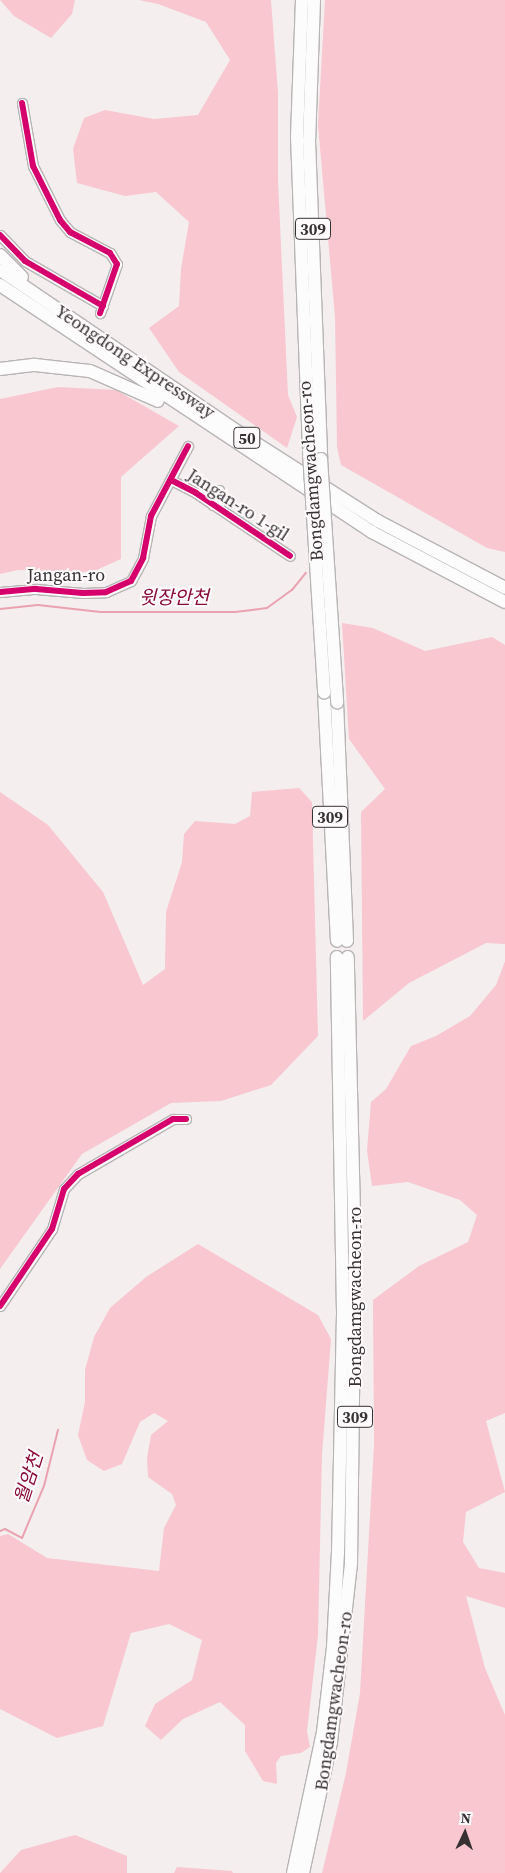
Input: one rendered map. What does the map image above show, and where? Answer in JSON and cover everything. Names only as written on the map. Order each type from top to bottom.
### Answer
[{"type":"highway","name":"Bongdamgwacheon-ro","points":[[302,0],[297,137],[309,452],[342,941],[337,702],[321,459],[309,140],[314,0]]},
{"type":"highway","points":[[0,255],[54,308]]},
{"type":"highway","name":"Yeongdong Expressway","points":[[0,270],[243,435],[378,521],[505,588]]},
{"type":"highway","name":"Yeongdong Expressway","points":[[0,285],[372,532],[505,602]]},
{"type":"highway","points":[[0,369],[34,365],[90,371],[131,387],[229,438]]},
{"type":"highway","name":"Bongdamgwacheon-ro","points":[[293,1873],[323,1732],[333,1647],[338,1553],[343,1312],[343,957],[355,1254],[351,1563],[331,1742],[303,1873]]},
{"type":"street","points":[[0,235],[25,261],[101,309],[117,264],[110,253],[70,232],[60,220],[33,166],[22,103]]},
{"type":"street","name":"Jangan-ro","points":[[0,592],[52,589],[83,594],[121,588],[131,581],[143,558],[151,516],[188,446]]},
{"type":"street","name":"Jangan-ro 1-gil","points":[[171,480],[196,493],[290,556]]},
{"type":"street","points":[[196,493],[219,490],[222,495],[221,501],[213,505]]},
{"type":"street","points":[[0,1306],[52,1229],[64,1190],[78,1174],[173,1119],[186,1120]]},
{"type":"shaded area","points":[[0,0],[75,0],[72,14],[51,38],[14,16]]},
{"type":"shaded area","points":[[139,0],[271,0],[278,93],[278,181],[288,395],[297,417],[287,448],[179,372],[149,328],[179,306],[181,269],[189,222],[156,192],[125,196],[77,183],[73,149],[84,118],[105,110],[154,119],[198,115],[230,60],[206,22],[158,4]]},
{"type":"shaded area","points":[[325,0],[505,0],[505,552],[487,548],[341,465],[337,447],[335,317],[318,125]]},
{"type":"shaded area","points":[[58,387],[116,390],[179,426],[121,477],[121,559],[92,572],[18,570],[0,574],[0,399]]},
{"type":"shaded area","points":[[342,623],[373,628],[425,651],[492,637],[505,645],[505,944],[486,943],[409,983],[363,1021],[361,812],[385,789],[349,739]]},
{"type":"shaded area","points":[[299,788],[312,802],[318,1036],[271,1085],[221,1101],[171,1103],[82,1154],[0,1269],[0,792],[48,825],[103,892],[143,985],[165,969],[166,912],[182,862],[184,834],[195,821],[235,824],[250,816],[252,792]]},
{"type":"shaded area","points":[[505,961],[505,1413],[486,1421],[505,1492],[466,1512],[463,1542],[479,1568],[505,1573],[505,1608],[466,1596],[485,1668],[505,1715],[505,1873],[322,1873],[346,1773],[360,1693],[374,1445],[373,1300],[419,1266],[468,1242],[477,1215],[460,1200],[408,1182],[372,1186],[367,1150],[371,1102],[386,1089],[411,1046],[436,1036],[470,1016],[496,985]]},
{"type":"shaded area","points":[[198,1244],[318,1315],[331,1339],[322,1455],[318,1635],[307,1731],[310,1747],[301,1753],[281,1756],[276,1763],[277,1784],[263,1781],[245,1751],[245,1725],[220,1702],[183,1719],[161,1740],[145,1726],[155,1704],[192,1680],[202,1640],[169,1624],[131,1633],[103,1726],[57,1738],[0,1709],[0,1536],[8,1534],[47,1558],[159,1571],[164,1528],[176,1505],[172,1494],[148,1477],[147,1458],[151,1435],[168,1421],[154,1413],[140,1422],[122,1464],[104,1471],[87,1460],[78,1435],[85,1402],[85,1370],[94,1337],[110,1308],[146,1277]]},
{"type":"shaded area","points":[[75,1835],[127,1856],[127,1873],[0,1873],[21,1850]]},
{"type":"shaded area","points":[[177,1867],[232,1871],[233,1873],[174,1873]]},
{"type":"waterway","name":"윗장안천","points":[[0,609],[38,605],[101,612],[235,612],[267,608],[292,590],[306,573]]},
{"type":"waterway","name":"월암천","points":[[0,1531],[5,1529],[22,1538],[44,1486],[58,1430]]},
{"type":"cycle path","points":[[22,103],[33,166],[60,220],[70,232],[110,253],[117,264],[100,313]]},
{"type":"cycle path","points":[[0,235],[25,261],[103,306]]},
{"type":"cycle path","points":[[0,592],[36,589],[83,593],[106,592],[131,581],[143,558],[151,516],[188,446]]},
{"type":"cycle path","points":[[171,480],[196,493],[290,556]]},
{"type":"cycle path","points":[[0,1306],[52,1229],[64,1189],[78,1174],[173,1119],[186,1119]]}]
